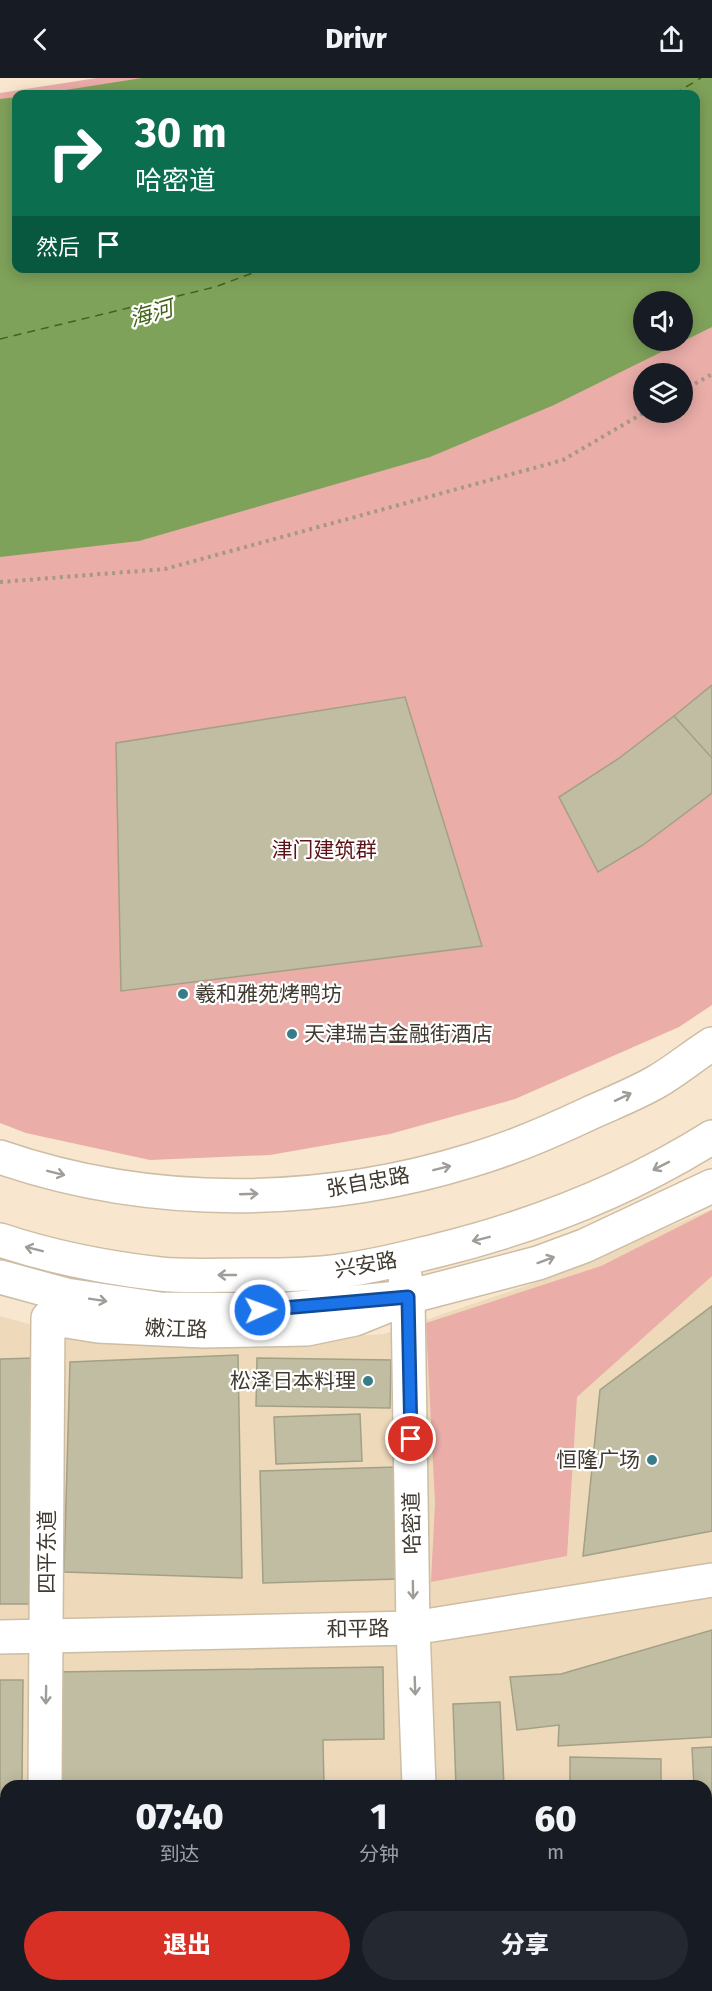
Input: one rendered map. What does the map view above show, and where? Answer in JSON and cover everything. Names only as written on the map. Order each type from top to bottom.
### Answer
[{"type":"street","name":"张自忠路","points":[[0,1157],[58,1174],[160,1193],[215,1196],[306,1192],[382,1182],[472,1160],[540,1136],[656,1082],[712,1044]]},
{"type":"street","name":"兴安路","points":[[0,1240],[83,1261],[162,1274],[268,1275],[346,1270],[499,1235],[556,1215],[617,1189],[684,1155],[712,1137]]},
{"type":"street","name":"兴安路","points":[[0,1277],[66,1295],[160,1309],[279,1310],[408,1297],[538,1263],[594,1242],[712,1186]]},
{"type":"street","name":"哈密道","points":[[402,1259],[408,1297],[413,1628],[419,1780]]},
{"type":"street","name":"嫩江路","points":[[48,1318],[98,1326],[204,1331],[307,1329],[355,1319],[408,1297]]},
{"type":"street","name":"四平东道","points":[[45,1780],[48,1318]]},
{"type":"street","name":"和平路","points":[[0,1637],[413,1628],[712,1580]]},
{"type":"path","points":[[693,385],[712,374]]},
{"type":"path","points":[[0,582],[165,569],[563,460],[633,419]]},
{"type":"shaded area","points":[[712,1209],[712,1780],[0,1780],[0,1316],[82,1339],[268,1341],[384,1334],[543,1280]]},
{"type":"green space","name":"津门建筑群","points":[[97,78],[712,78],[712,1005],[679,1027],[515,1099],[390,1134],[270,1155],[150,1160],[26,1133],[0,1123],[0,93],[12,91],[12,273],[700,273],[700,90],[19,90]]},
{"type":"green space","points":[[712,1210],[712,1276],[577,1397],[567,1556],[431,1582],[435,1503],[426,1323],[601,1266]]},
{"type":"water","name":"海河","points":[[142,78],[712,78],[712,327],[693,336],[693,291],[633,291],[633,351],[663,351],[639,363],[633,363],[633,366],[554,405],[430,457],[139,541],[0,557],[0,99],[12,98],[12,273],[700,273],[700,90],[66,90]]},
{"type":"building","points":[[712,685],[712,758],[674,716]]},
{"type":"building","name":"天津瑞吉金融街酒店","points":[[405,697],[482,946],[121,991],[116,743]]},
{"type":"building","points":[[674,716],[712,758],[712,793],[643,845],[598,872],[559,797],[618,759]]},
{"type":"building","name":"恒隆广场","points":[[712,1306],[712,1531],[583,1556],[600,1390]]},
{"type":"building","points":[[238,1355],[242,1578],[64,1572],[70,1362]]},
{"type":"building","points":[[35,1358],[29,1604],[0,1604],[0,1359]]},
{"type":"building","points":[[257,1358],[391,1360],[390,1408],[256,1406]]},
{"type":"building","points":[[360,1414],[362,1461],[276,1464],[274,1417]]},
{"type":"building","points":[[396,1467],[399,1579],[263,1583],[260,1471]]},
{"type":"building","points":[[712,1630],[712,1737],[558,1746],[559,1725],[517,1730],[510,1677],[561,1674]]},
{"type":"building","points":[[383,1667],[384,1739],[323,1740],[324,1780],[55,1780],[54,1672]]},
{"type":"building","points":[[0,1680],[23,1680],[22,1780],[0,1780]]},
{"type":"building","points":[[500,1702],[504,1780],[456,1780],[453,1704]]},
{"type":"building","points":[[712,1747],[712,1780],[694,1780],[692,1748]]},
{"type":"building","points":[[570,1757],[661,1759],[661,1780],[570,1780]]},
{"type":"ferry route","points":[[681,90],[701,78]]},
{"type":"ferry route","points":[[0,339],[215,287],[253,273]]},
{"type":"place","name":"羲和雅苑烤鸭坊","points":[[183,994]]},
{"type":"place","name":"天津瑞吉金融街酒店","points":[[292,1034]]},
{"type":"place","name":"松泽日本料理","points":[[368,1381]]},
{"type":"place","name":"恒隆广场","points":[[652,1460]]},
{"type":"route","points":[[260,1310],[408,1297],[411,1439]]}]
